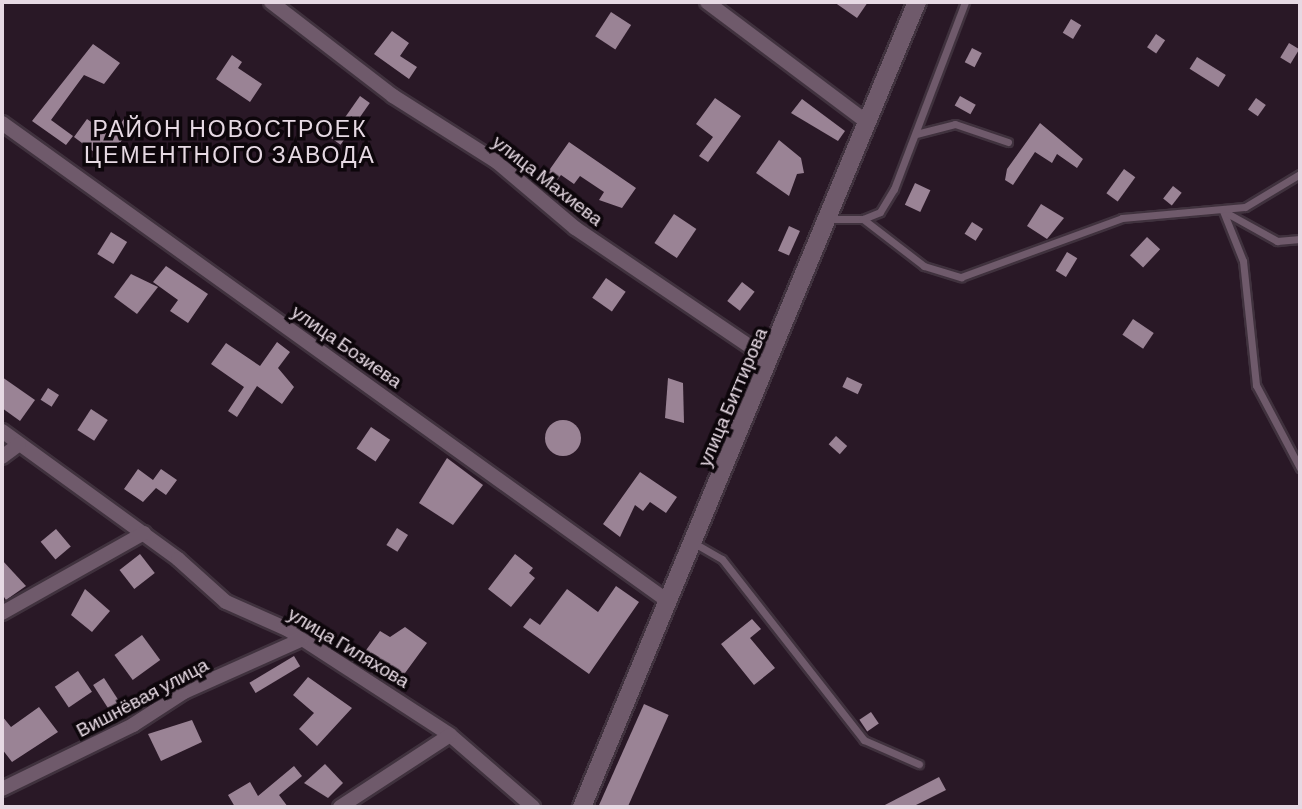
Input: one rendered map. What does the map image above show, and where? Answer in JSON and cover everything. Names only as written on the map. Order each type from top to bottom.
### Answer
[{"type":"street","name":"улица Махиева","points":[[271,2],[393,96],[497,162],[575,228],[770,360]]},
{"type":"street","points":[[708,2],[868,123]]},
{"type":"street","name":"улица Биттирова","points":[[582,807],[918,2]]},
{"type":"street","name":"улица Бозиева","points":[[2,123],[669,602]]},
{"type":"street","name":"улица Гиляхова","points":[[2,431],[144,533],[226,602],[300,640],[450,735],[534,807]]},
{"type":"street","points":[[2,457],[19,444]]},
{"type":"street","points":[[2,613],[144,533]]},
{"type":"street","name":"Вишнёвая улица","points":[[2,789],[133,724],[184,692],[300,640]]},
{"type":"street","points":[[340,807],[450,735]]},
{"type":"lane","points":[[828,219],[863,219],[880,212],[915,134],[965,2]]},
{"type":"lane","points":[[915,134],[955,124],[1008,142]]},
{"type":"lane","points":[[863,219],[924,266],[961,277],[1063,245],[1122,218],[1245,207],[1300,174]]},
{"type":"lane","points":[[1223,211],[1277,242],[1300,239]]},
{"type":"lane","points":[[1223,211],[1243,261],[1256,385],[1300,468]]},
{"type":"lane","points":[[693,543],[722,559],[864,740],[919,764]]},
{"type":"building","points":[[834,2],[868,2],[857,18]]},
{"type":"building","points":[[611,12],[631,25],[615,49],[595,36]]},
{"type":"building","points":[[1071,19],[1081,25],[1073,39],[1063,33]]},
{"type":"building","points":[[392,31],[409,43],[400,56],[417,67],[409,79],[374,54]]},
{"type":"building","points":[[1156,34],[1165,40],[1156,53],[1147,47]]},
{"type":"building","points":[[1289,43],[1299,49],[1291,64],[1280,58]]},
{"type":"building","points":[[93,44],[120,63],[104,84],[84,75],[51,120],[73,136],[66,145],[32,121]]},
{"type":"building","points":[[972,48],[982,53],[975,67],[965,62]]},
{"type":"building","points":[[232,55],[242,62],[238,68],[262,84],[250,102],[216,79]]},
{"type":"building","points":[[1197,57],[1226,75],[1218,87],[1190,69]]},
{"type":"building","points":[[360,96],[370,103],[341,145],[331,138]]},
{"type":"building","points":[[960,96],[976,105],[970,114],[955,106]]},
{"type":"building","points":[[715,98],[741,116],[708,162],[699,156],[713,137],[696,124]]},
{"type":"building","points":[[1256,98],[1266,105],[1258,116],[1248,109]]},
{"type":"building","points":[[802,99],[845,131],[838,141],[791,113]]},
{"type":"building","points":[[87,119],[111,136],[124,119],[133,125],[100,170],[91,163],[98,155],[74,137]]},
{"type":"building","points":[[1040,123],[1083,159],[1077,168],[1057,154],[1052,163],[1035,152],[1013,185],[1005,180],[1007,169]]},
{"type":"building","points":[[779,140],[801,158],[804,173],[797,174],[789,196],[756,173]]},
{"type":"building","points":[[569,142],[636,188],[622,208],[599,200],[604,192],[580,176],[574,184],[561,175],[553,186],[543,179]]},
{"type":"building","points":[[1124,169],[1135,177],[1118,201],[1106,193]]},
{"type":"building","points":[[915,183],[930,190],[920,212],[905,205]]},
{"type":"building","points":[[1173,186],[1182,193],[1172,205],[1163,199]]},
{"type":"building","points":[[1041,204],[1064,218],[1047,239],[1027,226]]},
{"type":"building","points":[[674,214],[696,229],[677,258],[654,243]]},
{"type":"building","points":[[972,222],[983,229],[976,241],[965,234]]},
{"type":"building","points":[[789,226],[800,231],[789,256],[778,251]]},
{"type":"building","points":[[111,232],[127,242],[113,264],[97,254]]},
{"type":"building","points":[[1147,237],[1160,249],[1143,268],[1130,255]]},
{"type":"building","points":[[1067,252],[1077,258],[1066,277],[1056,271]]},
{"type":"building","points":[[166,266],[208,294],[188,323],[170,311],[178,300],[153,282]]},
{"type":"building","points":[[131,274],[158,287],[137,314],[114,297]]},
{"type":"building","points":[[606,278],[626,292],[612,311],[592,298]]},
{"type":"building","points":[[742,282],[755,292],[740,311],[727,301]]},
{"type":"building","points":[[1133,319],[1154,333],[1143,349],[1122,335]]},
{"type":"building","points":[[277,342],[290,352],[278,368],[294,387],[282,404],[257,386],[237,417],[228,411],[244,387],[211,364],[226,343],[260,366]]},
{"type":"building","points":[[2,377],[35,400],[20,421],[2,408]]},
{"type":"building","points":[[847,377],[862,384],[858,394],[842,387]]},
{"type":"building","points":[[668,378],[683,383],[684,423],[665,418]]},
{"type":"building","points":[[48,388],[59,395],[52,407],[41,400]]},
{"type":"building","points":[[91,409],[108,420],[94,441],[77,430]]},
{"type":"building","points":[[563,420],[576,425],[581,438],[576,451],[563,456],[550,451],[545,438],[550,425]]},
{"type":"building","points":[[371,427],[390,440],[376,461],[356,449]]},
{"type":"building","points":[[836,436],[847,446],[840,454],[829,444]]},
{"type":"building","points":[[447,458],[483,485],[453,525],[419,503]]},
{"type":"building","points":[[138,469],[153,480],[161,469],[177,480],[166,495],[156,488],[143,502],[124,489]]},
{"type":"building","points":[[640,472],[677,497],[666,513],[650,502],[643,511],[635,505],[620,537],[603,524]]},
{"type":"building","points":[[397,528],[408,535],[397,552],[386,545]]},
{"type":"building","points":[[56,529],[71,547],[55,559],[41,542]]},
{"type":"building","points":[[140,554],[155,573],[134,589],[120,570]]},
{"type":"building","points":[[515,554],[533,568],[529,573],[535,578],[511,607],[488,589]]},
{"type":"building","points":[[2,560],[26,586],[6,600],[2,594]]},
{"type":"building","points":[[616,586],[639,602],[589,674],[523,627],[530,618],[540,625],[567,589],[598,612]]},
{"type":"building","points":[[85,589],[110,611],[92,632],[71,615]]},
{"type":"building","points":[[752,619],[761,629],[750,638],[775,668],[754,685],[721,644]]},
{"type":"building","points":[[405,627],[427,643],[397,684],[361,657],[380,631],[390,637]]},
{"type":"building","points":[[142,635],[160,660],[133,680],[114,655]]},
{"type":"building","points":[[294,656],[300,666],[256,693],[249,683]]},
{"type":"building","points":[[78,671],[92,692],[69,707],[55,687]]},
{"type":"building","points":[[308,677],[352,708],[317,746],[299,729],[314,713],[293,695]]},
{"type":"building","points":[[104,678],[126,712],[115,719],[93,685]]},
{"type":"building","points":[[644,704],[669,715],[628,807],[599,805]]},
{"type":"building","points":[[39,707],[58,732],[12,762],[2,749],[2,716],[11,727]]},
{"type":"building","points":[[871,712],[879,724],[867,731],[859,720]]},
{"type":"building","points":[[192,720],[202,742],[161,761],[148,734]]},
{"type":"building","points":[[325,764],[343,783],[328,798],[304,783]]},
{"type":"building","points":[[294,766],[302,776],[279,795],[288,807],[235,807],[228,795],[250,782],[258,796]]},
{"type":"building","points":[[939,777],[946,790],[912,807],[881,807]]},
{"type":"district","name":"РАЙОН НОВОСТРОЕК ЦЕМЕНТНОГО ЗАВОДА","points":[[230,141]]}]
